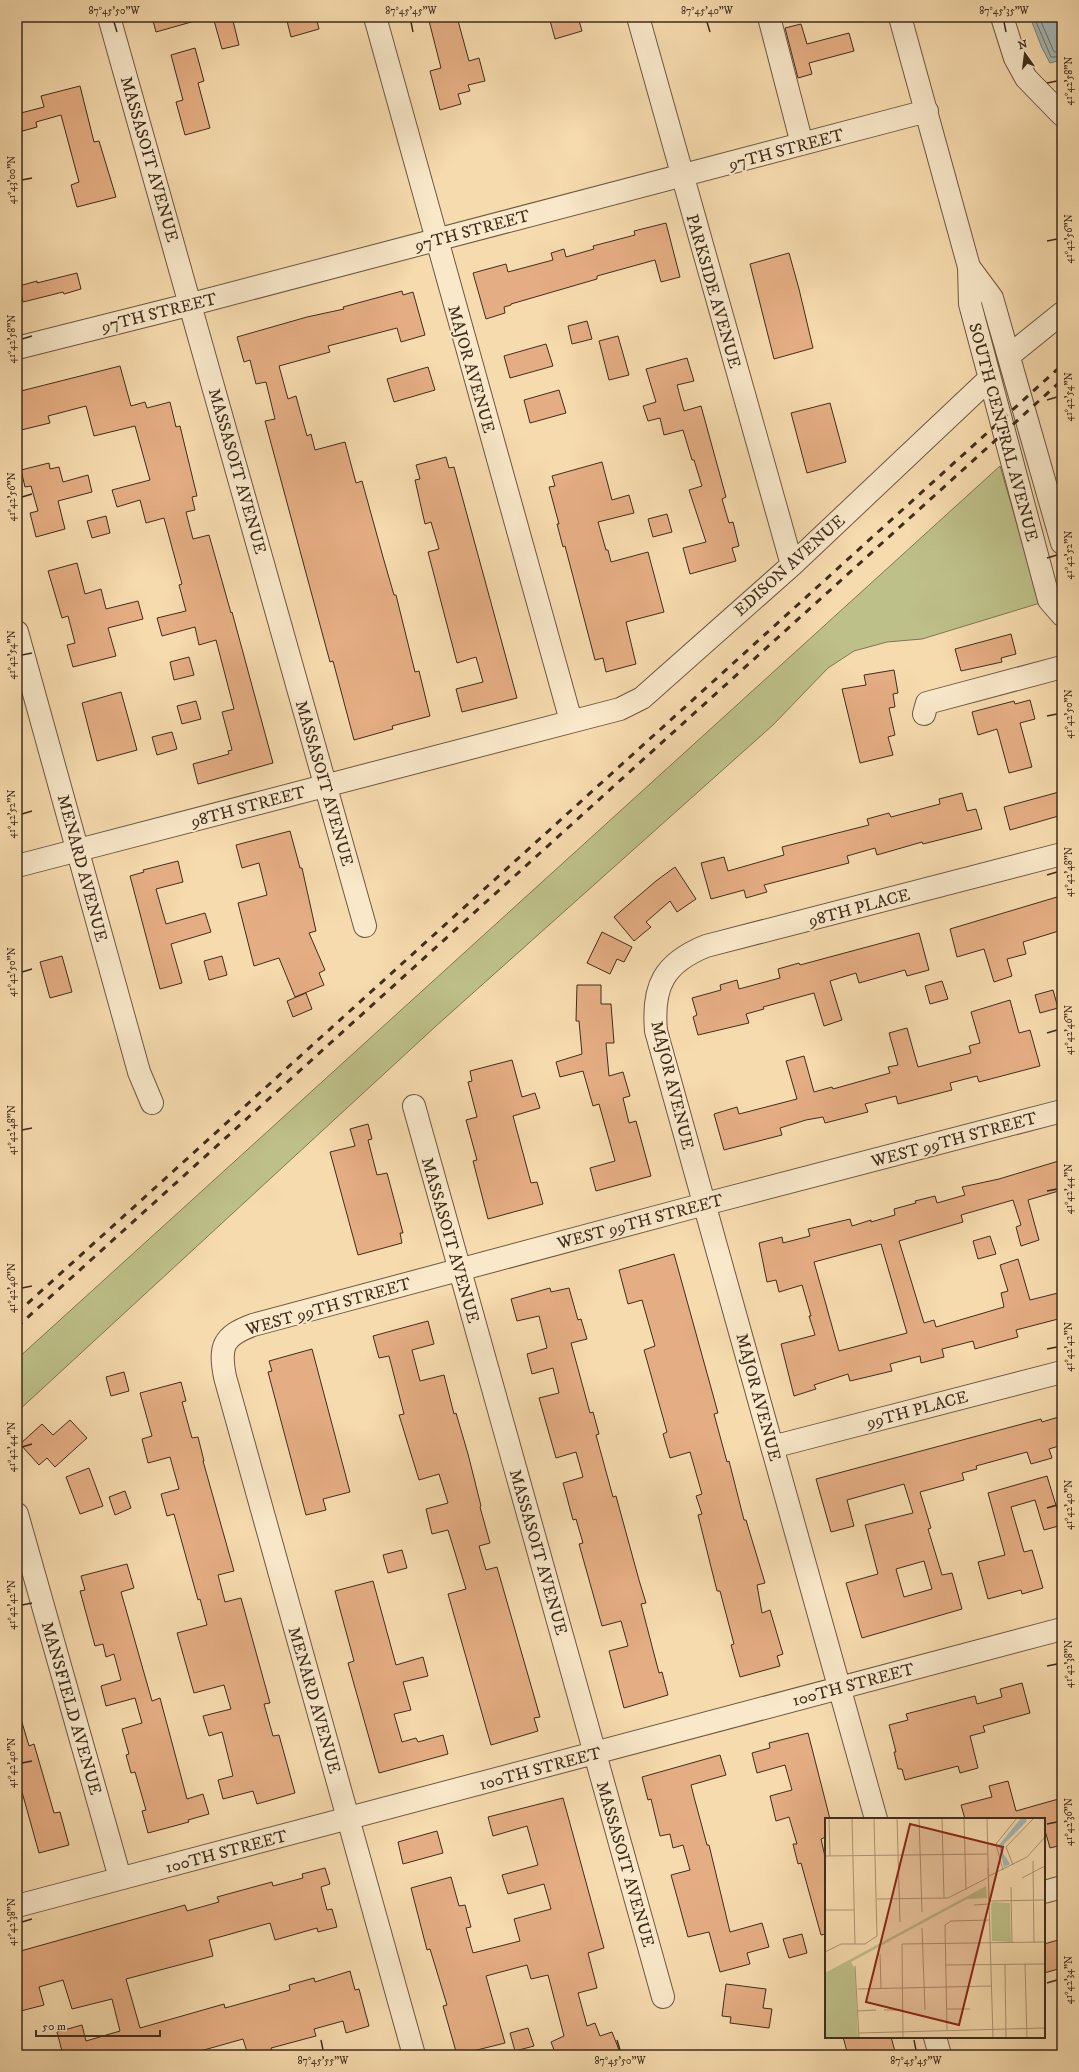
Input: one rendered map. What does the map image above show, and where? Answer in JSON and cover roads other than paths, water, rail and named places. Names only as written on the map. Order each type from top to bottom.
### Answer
[{"type":"street","name":"MASSASOIT AVENUE","points":[[109,17],[192,304],[365,926]]},
{"type":"street","name":"MAJOR AVENUE","points":[[375,17],[435,240],[571,721]]},
{"type":"street","name":"PARKSIDE AVENUE","points":[[638,17],[792,564]]},
{"type":"street","points":[[768,17],[802,144]]},
{"type":"street","name":"SOUTH CENTRAL AVENUE","points":[[900,17],[969,267],[970,304],[989,379],[1049,600],[1062,615]]},
{"type":"street","points":[[1002,17],[1015,58],[1026,78],[1062,115]]},
{"type":"street","name":"97TH STREET","points":[[17,348],[192,304],[927,111]]},
{"type":"street","name":"SOUTH CENTRAL AVENUE","points":[[969,267],[992,298],[1010,355],[1062,543]]},
{"type":"street","points":[[1010,355],[1062,313]]},
{"type":"street","name":"EDISON AVENUE","points":[[571,721],[620,709],[642,698],[792,564],[989,379]]},
{"type":"street","name":"MENARD AVENUE","points":[[17,632],[139,1072],[152,1103]]},
{"type":"street","points":[[924,714],[927,703],[1062,666]]},
{"type":"street","name":"98TH STREET","points":[[17,866],[571,721]]},
{"type":"street","name":"98TH PLACE","points":[[665,975],[675,963],[688,954],[706,946],[1062,854]]},
{"type":"street","name":"MAJOR AVENUE","points":[[665,975],[657,996],[655,1013],[656,1031],[876,1818]]},
{"type":"street","name":"MASSASOIT AVENUE","points":[[414,1106],[663,1997]]},
{"type":"street","name":"WEST 99TH STREET","points":[[224,1343],[229,1336],[253,1325],[705,1204],[1062,1111]]},
{"type":"street","name":"MENARD AVENUE","points":[[224,1343],[222,1355],[225,1377],[414,2055]]},
{"type":"street","name":"99TH PLACE","points":[[772,1447],[1062,1372]]},
{"type":"street","name":"MANSFIELD AVENUE","points":[[17,1514],[120,1878]]},
{"type":"street","name":"100TH STREET","points":[[17,1906],[1062,1629]]},
{"type":"street","points":[[1045,1892],[1062,1887]]},
{"type":"street","points":[[935,2038],[940,2055]]},
{"type":"water","points":[[1030,17],[1062,17],[1062,60],[1050,63],[1042,48]]},
{"type":"railway","points":[[17,1313],[1062,365]]},
{"type":"railway","points":[[17,1327],[1062,380]]}]
